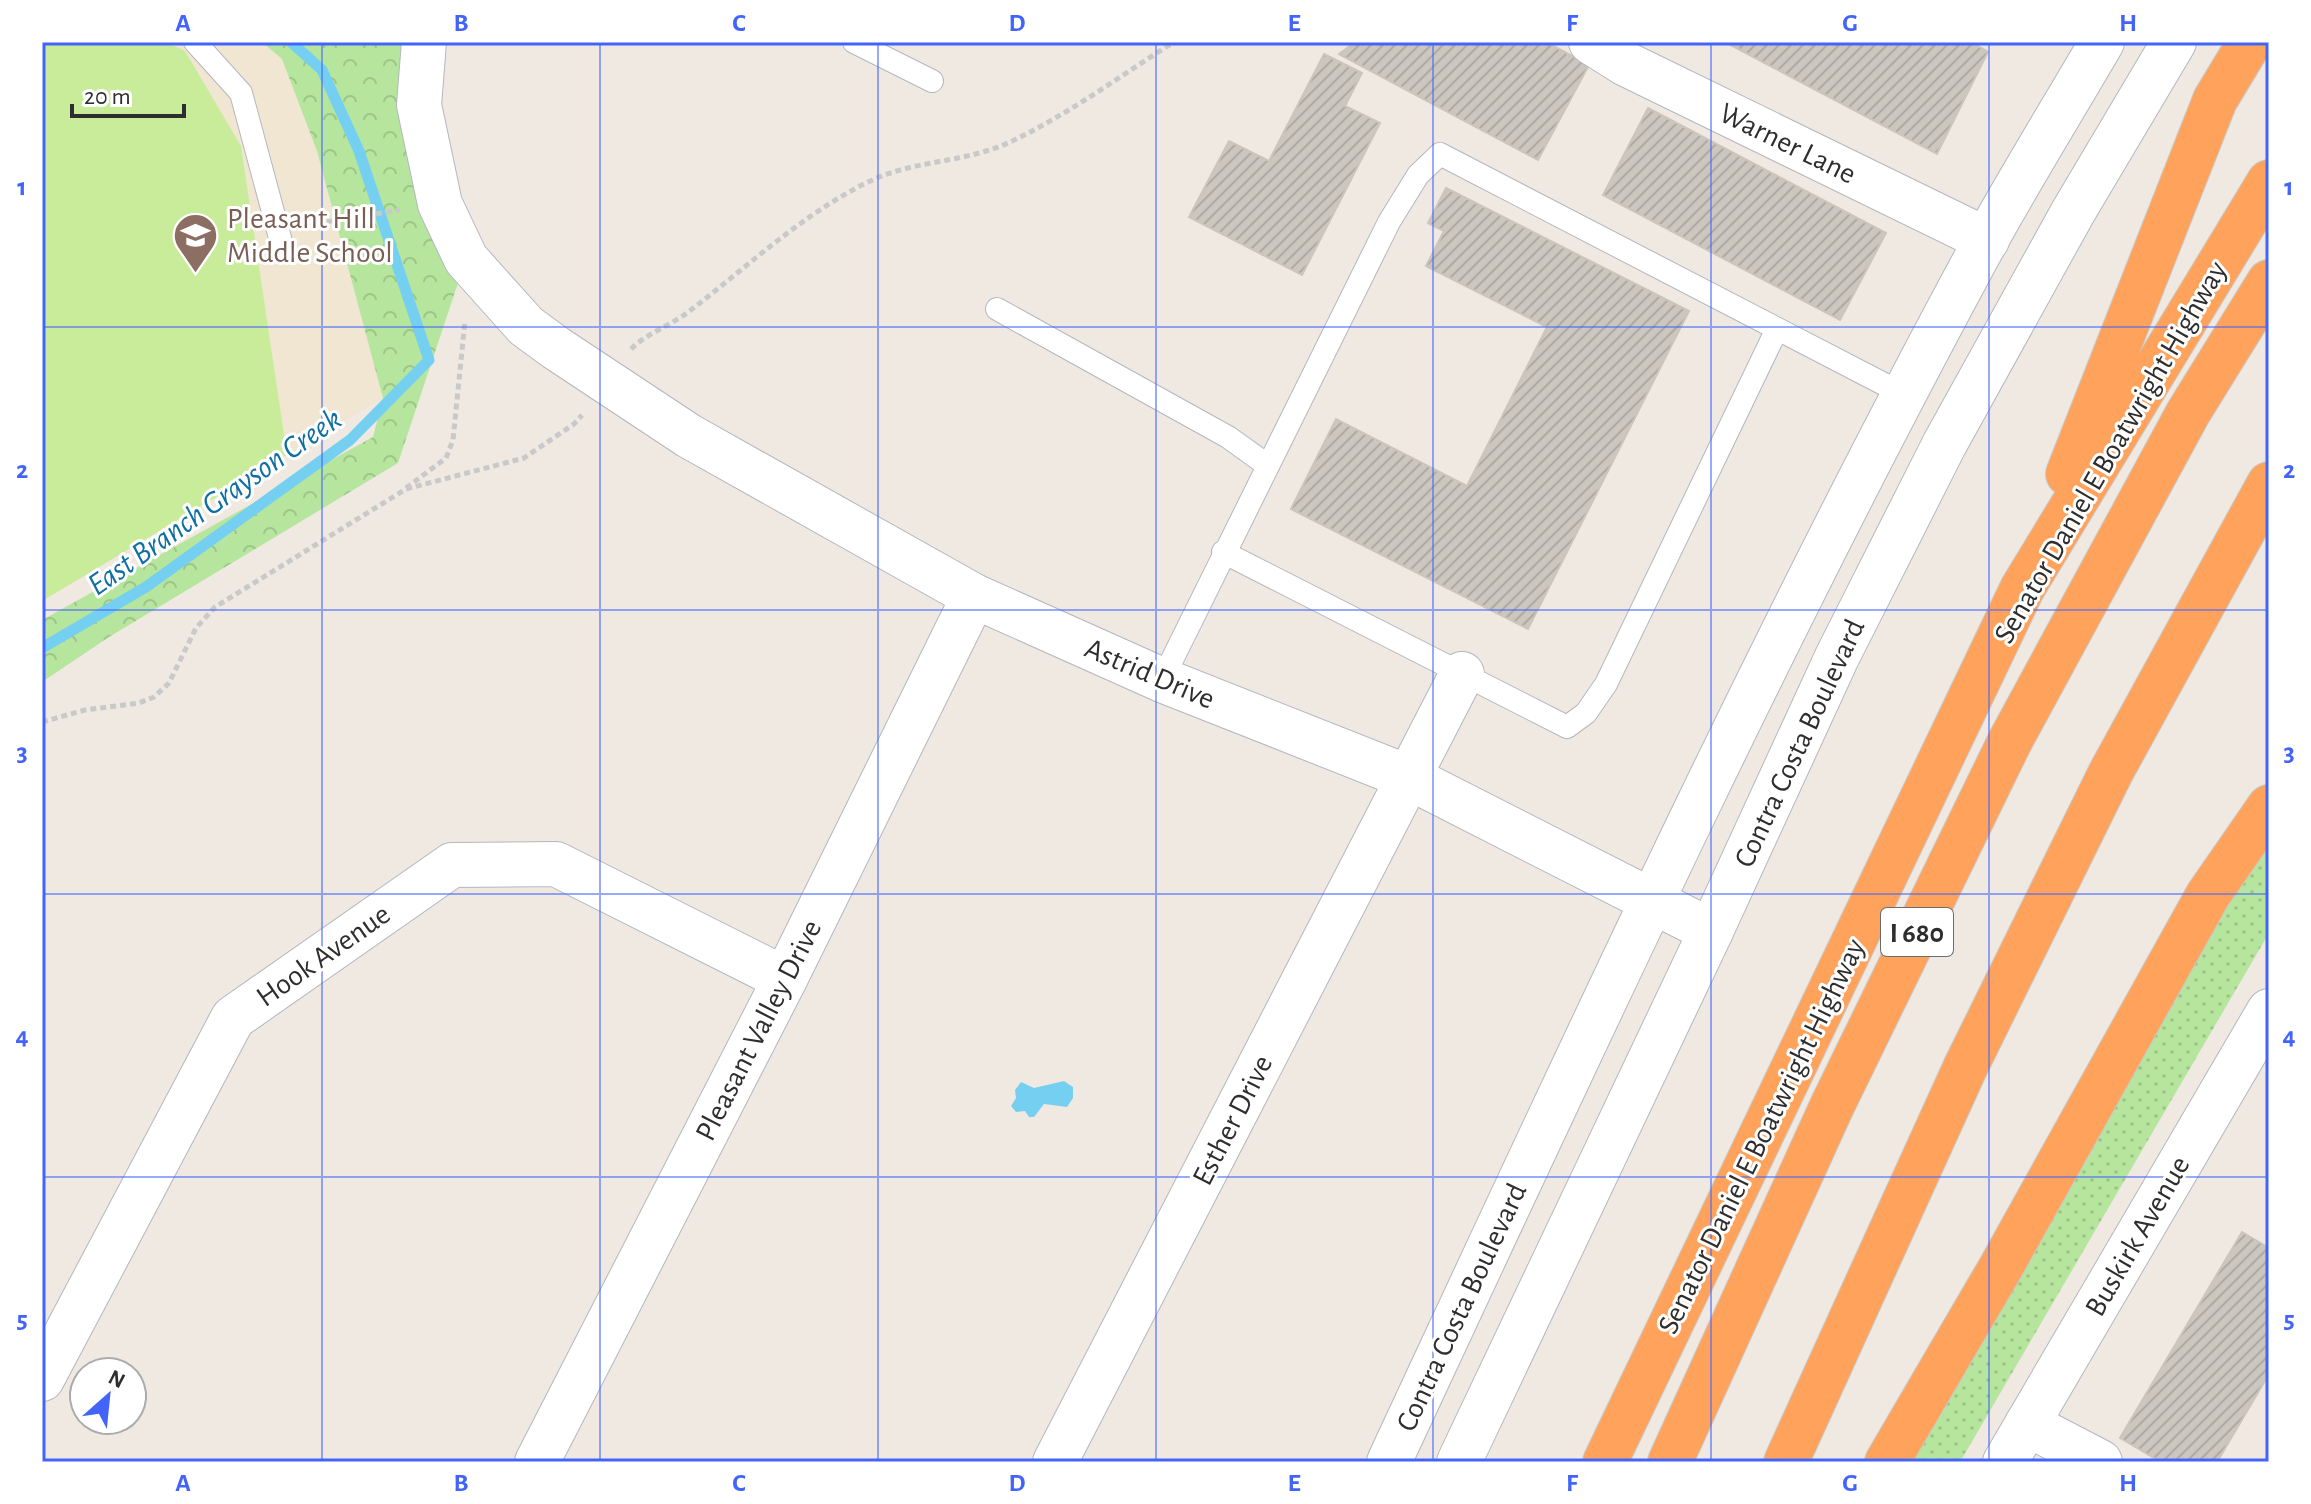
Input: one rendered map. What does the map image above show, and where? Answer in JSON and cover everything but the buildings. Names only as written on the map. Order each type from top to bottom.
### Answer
[{"type":"highway","points":[[2022,589],[2215,100],[2250,42]]},
{"type":"highway","name":"Senator Daniel E Boatwright Highway","points":[[1605,1462],[2022,589],[2269,182]]},
{"type":"highway","name":"I 680","points":[[1670,1462],[1832,1106],[2009,743],[2188,413],[2269,282]]},
{"type":"highway","points":[[1786,1462],[1965,1068],[2111,772],[2269,484]]},
{"type":"highway","points":[[1887,1462],[2001,1267],[2208,895],[2269,807]]},
{"type":"street","name":"Astrid Drive","points":[[424,42],[419,105],[437,194],[466,259],[526,326],[689,436],[974,596],[1162,680],[1410,778],[1711,931]]},
{"type":"street","name":"Warner Lane","points":[[1591,42],[1626,64],[1987,240]]},
{"type":"street","name":"Contra Costa Boulevard","points":[[1389,1462],[1652,900],[1825,546],[1987,240],[2102,42]]},
{"type":"street","name":"Contra Costa Boulevard","points":[[1459,1462],[1844,643],[1944,445],[2073,212],[2174,42]]},
{"type":"street","name":"Pleasant Valley Drive","points":[[537,1462],[785,979],[974,596]]},
{"type":"street","name":"Esther Drive","points":[[1055,1462],[1462,674]]},
{"type":"street","name":"Hook Avenue","points":[[42,1379],[233,1018],[452,865],[556,864],[785,979]]},
{"type":"street","name":"Buskirk Avenue","points":[[2005,1462],[2269,1011]]},
{"type":"street","points":[[2027,1424],[2093,1458]]},
{"type":"lane","points":[[195,42],[241,93],[281,239]]},
{"type":"lane","points":[[854,42],[932,81]]},
{"type":"lane","points":[[1162,680],[1389,222],[1418,175],[1440,154],[1905,395]]},
{"type":"lane","points":[[997,309],[1228,437],[1267,465]]},
{"type":"lane","points":[[1223,552],[1567,727],[1586,713],[1606,684],[1777,329]]},
{"type":"path","points":[[281,239],[354,217],[404,209]]},
{"type":"shaded area","name":"Pleasant Hill Middle School","points":[[42,42],[262,42],[282,59],[317,151],[383,398],[42,601]]},
{"type":"green space","name":"Pleasant Hill Middle School","points":[[42,42],[166,42],[185,51],[241,146],[287,455],[42,601]]},
{"type":"green space","points":[[262,42],[424,42],[466,259],[398,463],[109,637],[42,682],[42,620],[373,437],[383,398],[317,151],[282,59]]},
{"type":"green space","points":[[2269,807],[2269,933],[1960,1462],[1888,1462]]},
{"type":"water","points":[[1064,1081],[1073,1087],[1073,1098],[1067,1107],[1044,1104],[1034,1117],[1029,1117],[1025,1111],[1016,1112],[1011,1106],[1016,1098],[1015,1090],[1021,1082],[1034,1088]]},
{"type":"waterway","name":"East Branch Grayson Creek","points":[[42,648],[146,587],[350,440],[429,360],[359,151],[322,70],[291,42]]},
{"type":"place","name":"Pleasant Hill Middle School","points":[[196,274]]}]
